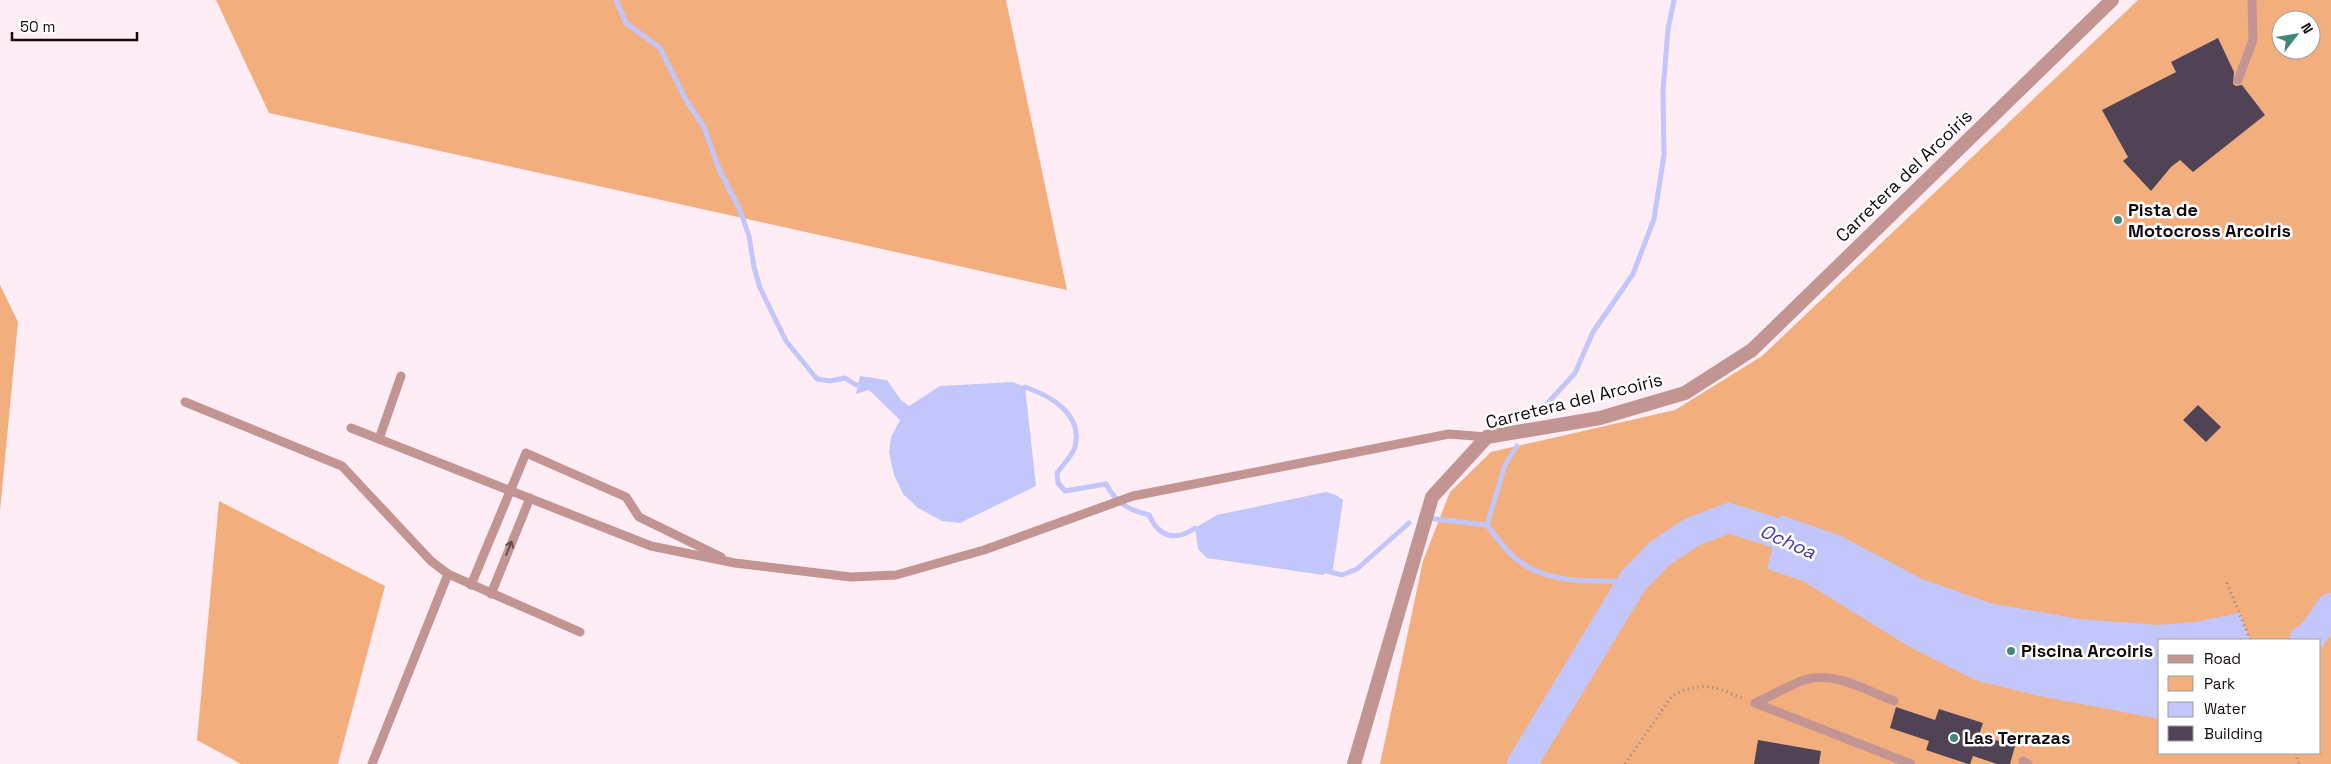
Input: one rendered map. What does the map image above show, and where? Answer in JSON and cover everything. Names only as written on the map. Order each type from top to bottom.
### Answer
[{"type":"street","name":"Carretera del Arcoiris","points":[[1354,764],[1432,498],[1487,437],[1600,418],[1685,393],[1752,350],[2112,0]]},
{"type":"lane","points":[[2238,80],[2253,40],[2252,0]]},
{"type":"lane","points":[[379,440],[401,376]]},
{"type":"lane","points":[[185,402],[342,466],[430,561],[448,574],[580,632]]},
{"type":"lane","points":[[351,428],[651,546],[735,563],[851,577],[896,575],[984,550],[1130,497],[1449,434],[1487,437]]},
{"type":"lane","points":[[471,585],[526,453],[626,497],[639,517],[735,563]]},
{"type":"lane","points":[[491,594],[530,498]]},
{"type":"lane","points":[[372,764],[448,574]]},
{"type":"lane","points":[[1755,703],[1806,679],[1823,677],[1839,679],[1894,701]]},
{"type":"lane","points":[[1755,703],[1911,764]]},
{"type":"path","points":[[2227,583],[2250,639]]},
{"type":"path","points":[[1625,764],[1672,696],[1686,689],[1705,686],[1720,689],[1755,703]]},
{"type":"green space","points":[[216,0],[1006,0],[1067,290],[269,113]]},
{"type":"green space","name":"Pista de Motocross Arcoiris","points":[[2138,0],[2331,0],[2331,764],[1380,764],[1423,561],[1450,492],[1491,452],[1675,410],[1762,356]]},
{"type":"green space","points":[[0,285],[18,322],[0,511]]},
{"type":"green space","points":[[219,501],[385,586],[338,764],[241,764],[197,740]]},
{"type":"water","points":[[860,376],[887,380],[901,400],[909,406],[940,386],[1013,382],[1025,387],[1036,486],[960,523],[942,521],[918,508],[903,494],[894,475],[889,453],[891,437],[900,420],[869,390],[856,394]]},
{"type":"water","points":[[1326,492],[1336,495],[1343,500],[1333,569],[1323,575],[1207,558],[1198,549],[1195,528],[1217,515]]},
{"type":"water","points":[[1781,515],[1841,536],[1922,579],[1990,603],[2079,619],[2158,625],[2195,622],[2239,613],[2250,639],[2158,639],[2158,719],[2039,696],[1975,680],[1908,646],[1803,581],[1767,569]]},
{"type":"building","points":[[2218,38],[2234,72],[2233,84],[2236,86],[2242,85],[2265,115],[2193,172],[2180,160],[2171,167],[2151,191],[2123,161],[2128,157],[2102,110],[2176,72],[2171,62]]},
{"type":"building","points":[[2198,405],[2221,427],[2206,442],[2183,420]]},
{"type":"building","name":"Las Terrazas","points":[[1896,707],[1935,720],[1939,709],[1983,723],[1979,735],[2015,746],[2010,764],[1997,764],[1973,756],[1970,764],[1968,764],[1926,750],[1929,741],[1890,728]]},
{"type":"building","points":[[1758,740],[1821,751],[1819,764],[1754,764]]},
{"type":"waterway","points":[[616,0],[626,23],[660,48],[686,100],[704,127],[719,169],[740,210],[749,236],[754,267],[760,288],[786,341],[817,379],[830,381],[845,378],[856,385],[861,385]]},
{"type":"waterway","points":[[1537,415],[1575,373],[1593,332],[1633,274],[1654,219],[1664,155],[1663,91],[1668,29],[1674,0]]},
{"type":"waterway","points":[[1022,391],[1025,387],[1054,401],[1070,416],[1074,425],[1076,435],[1074,450],[1057,473],[1058,483],[1065,491],[1106,484],[1119,501],[1135,511],[1149,515],[1158,528],[1168,535],[1181,535],[1195,528],[1201,530]]},
{"type":"waterway","points":[[1517,446],[1505,465],[1487,525],[1503,546],[1522,563],[1536,571],[1551,576],[1583,581],[1633,581]]},
{"type":"waterway","name":"Ochoa","points":[[1522,764],[1633,581],[1659,554],[1692,532],[1729,518],[1776,533],[1813,551]]},
{"type":"waterway","points":[[1434,519],[1487,525]]},
{"type":"waterway","points":[[1323,570],[1342,575],[1357,569],[1409,523]]},
{"type":"waterway","name":"Ochoa","points":[[2306,639],[2311,637],[2331,608]]},
{"type":"place","name":"Pista de Motocross Arcoiris","points":[[2118,220]]},
{"type":"place","name":"Piscina Arcoiris","points":[[2011,651]]},
{"type":"place","name":"Las Terrazas","points":[[1954,738]]}]
